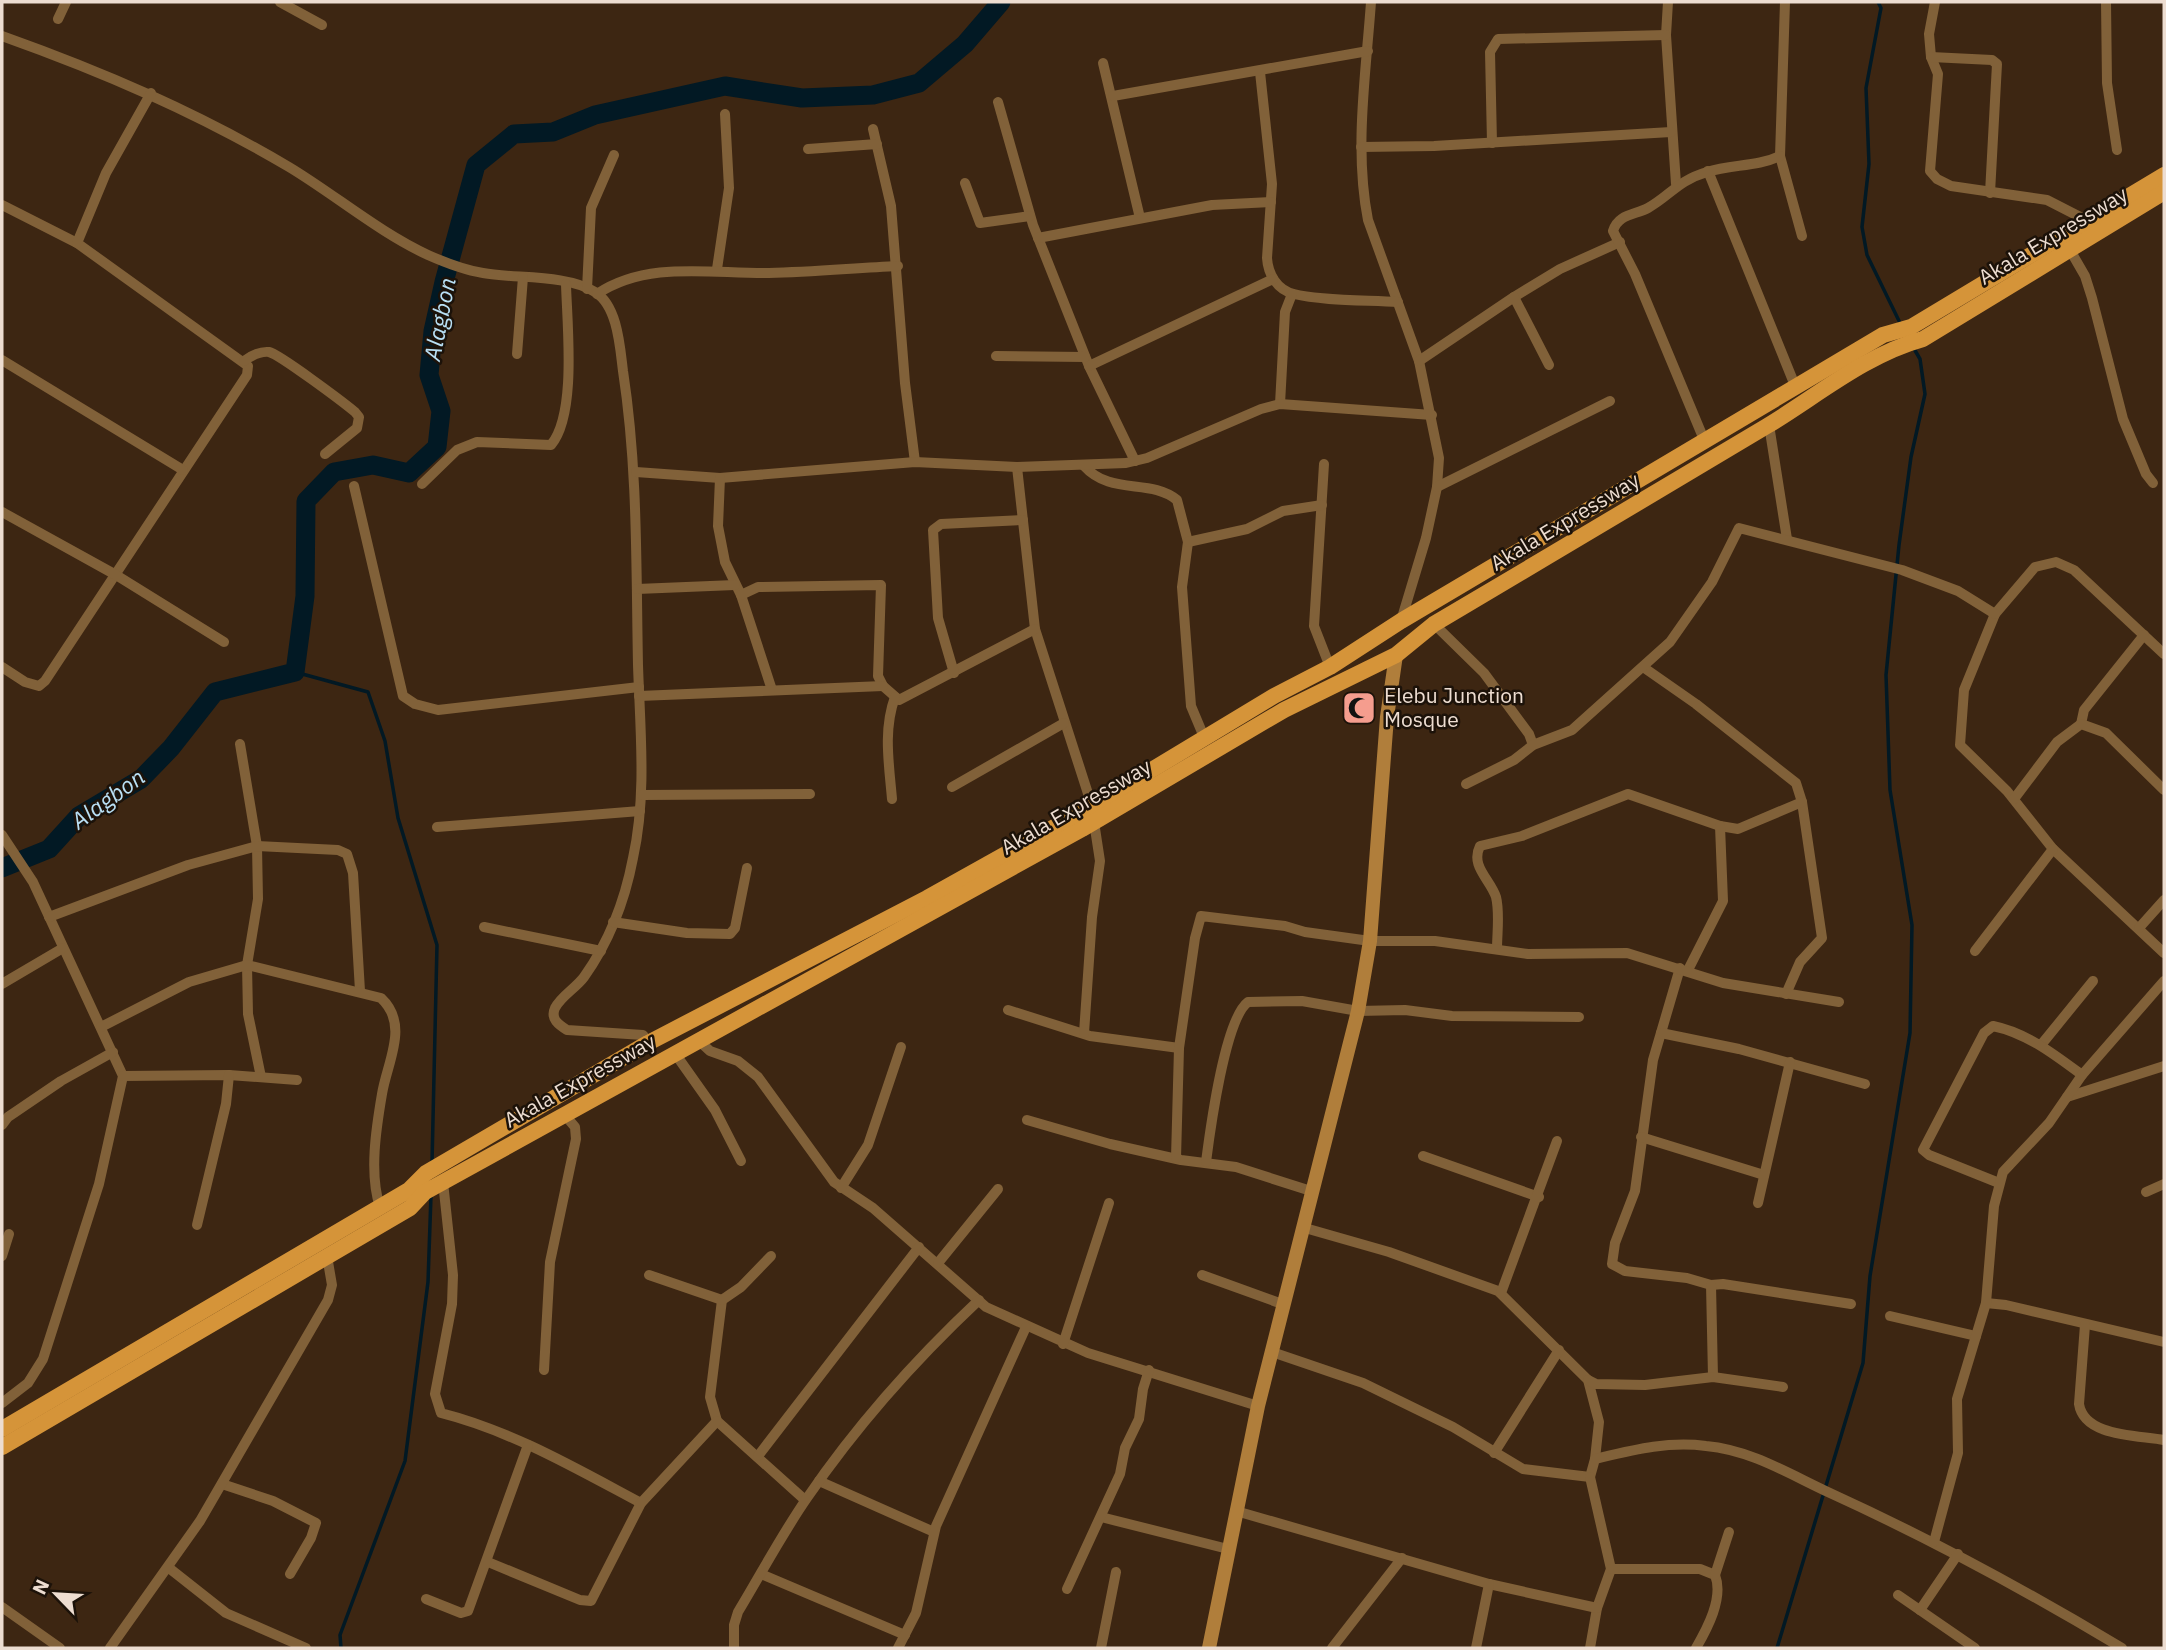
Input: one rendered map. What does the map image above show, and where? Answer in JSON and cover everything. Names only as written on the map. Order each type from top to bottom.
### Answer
[{"type":"main road","name":"Akala Expressway","points":[[2,1447],[75,1404],[409,1190],[426,1173],[648,1043],[1093,814],[1284,710],[1396,655],[1434,624],[1769,425],[2164,175]]},
{"type":"main road","name":"Akala Expressway","points":[[2,1429],[68,1389],[258,1287],[327,1256],[410,1208],[425,1192],[697,1039],[753,1011],[1093,814],[1205,737],[1330,667],[1401,621],[1884,335],[1917,333],[2070,250],[2164,192]]},
{"type":"main road","points":[[1274,696],[1284,710]]},
{"type":"main road","points":[[745,993],[753,1011]]},
{"type":"main road","points":[[68,1389],[75,1404]]},
{"type":"street","points":[[58,19],[66,2]]},
{"type":"street","points":[[281,2],[322,25]]},
{"type":"street","points":[[1371,2],[1361,147],[1364,196],[1368,220],[1419,361],[1439,457],[1437,487],[1426,538],[1401,621]]},
{"type":"street","points":[[1668,2],[1666,35],[1676,184]]},
{"type":"street","points":[[1785,2],[1780,156],[1802,236]]},
{"type":"street","points":[[1935,2],[1929,34],[1931,57],[1938,74],[1930,171],[1937,179],[1951,186],[2047,200],[2088,222]]},
{"type":"street","points":[[2106,2],[2107,83],[2117,150]]},
{"type":"street","points":[[1492,143],[1490,52],[1498,40],[1666,35]]},
{"type":"street","points":[[2,36],[150,93],[289,167],[423,252],[451,265],[481,273],[523,277],[592,291],[612,314],[623,370],[636,471],[642,795],[630,873],[613,922],[601,951],[576,988],[555,1007],[555,1021],[567,1030],[577,1032],[643,1035],[648,1043]]},
{"type":"street","points":[[1113,96],[1368,51]]},
{"type":"street","points":[[1931,57],[1992,60],[1997,64],[1990,193]]},
{"type":"street","points":[[1103,63],[1140,218]]},
{"type":"street","points":[[1260,72],[1271,168],[1267,269],[1273,279],[1292,294],[1398,302]]},
{"type":"street","points":[[77,243],[106,173],[150,93]]},
{"type":"street","points":[[998,102],[1038,238],[1087,362],[1135,461]]},
{"type":"street","points":[[717,270],[729,188],[725,114]]},
{"type":"street","points":[[873,129],[891,206],[898,266],[905,383],[915,462]]},
{"type":"street","points":[[1361,147],[1492,143],[1671,132]]},
{"type":"street","points":[[808,149],[877,144]]},
{"type":"street","points":[[592,291],[591,208],[614,155]]},
{"type":"street","points":[[1705,442],[1613,230],[1621,219],[1647,208],[1676,184],[1708,171],[1780,156]]},
{"type":"street","points":[[1708,171],[1796,388]]},
{"type":"street","points":[[965,183],[980,223],[1030,216]]},
{"type":"street","points":[[1038,238],[1212,205],[1271,202]]},
{"type":"street","points":[[2,205],[77,243],[248,366],[247,375],[116,575],[39,686],[25,682],[2,667]]},
{"type":"street","points":[[1419,361],[1560,269],[1620,242]]},
{"type":"street","points":[[2070,250],[2085,276],[2092,298],[2123,419],[2146,474],[2154,483]]},
{"type":"street","points":[[592,291],[623,280],[692,269],[769,273],[898,266]]},
{"type":"street","points":[[517,354],[523,277]]},
{"type":"street","points":[[996,356],[1087,362],[1273,279]]},
{"type":"street","points":[[422,484],[466,445],[477,442],[551,445],[556,439],[564,413],[570,329],[566,284]]},
{"type":"street","points":[[1280,404],[1285,307],[1292,294]]},
{"type":"street","points":[[1514,297],[1549,365]]},
{"type":"street","points":[[244,361],[256,354],[270,352],[287,361],[355,412],[359,417],[356,428],[325,454]]},
{"type":"street","points":[[2,360],[183,470]]},
{"type":"street","points":[[1437,487],[1610,401]]},
{"type":"street","points":[[636,471],[720,478],[915,462],[1017,467],[1084,466],[1135,461],[1261,409],[1280,404],[1432,415]]},
{"type":"street","points":[[1769,425],[1787,539]]},
{"type":"street","points":[[1324,464],[1314,626],[1330,667]]},
{"type":"street","points":[[1084,466],[1099,480],[1172,496],[1177,500],[1188,542],[1182,587],[1191,706],[1205,737]]},
{"type":"street","points":[[1017,467],[1035,629],[1093,814],[1100,861],[1092,917],[1084,1033]]},
{"type":"street","points":[[720,478],[718,526],[724,562],[741,595],[772,690]]},
{"type":"street","points":[[354,486],[403,696],[415,704],[438,710],[639,692],[883,686]]},
{"type":"street","points":[[1188,542],[1247,529],[1283,511],[1322,505]]},
{"type":"street","points":[[2,512],[116,575],[224,642]]},
{"type":"street","points":[[954,673],[938,618],[933,530],[941,524],[1023,520]]},
{"type":"street","points":[[1466,784],[1514,760],[1533,745],[1572,730],[1670,642],[1712,583],[1735,531],[1743,529],[1787,539],[1902,570],[1958,591],[1995,614]]},
{"type":"street","points":[[2164,654],[2074,570],[2056,562],[2035,567],[1995,614],[1964,690],[1959,734],[1960,745],[2014,799],[2053,849],[2164,953]]},
{"type":"street","points":[[637,589],[735,585]]},
{"type":"street","points":[[741,595],[758,587],[881,585],[878,677],[883,686],[902,700],[1035,629]]},
{"type":"street","points":[[1434,624],[1484,673],[1529,734],[1533,745]]},
{"type":"street","points":[[2014,799],[2057,742],[2081,724],[2084,710],[2144,635]]},
{"type":"street","points":[[1209,1648],[1258,1406],[1358,1011],[1370,941],[1387,718],[1396,655]]},
{"type":"street","points":[[1643,667],[1792,778],[1802,803],[1822,939],[1800,962],[1786,995]]},
{"type":"street","points":[[892,799],[887,738],[889,714],[895,697]]},
{"type":"street","points":[[951,788],[1064,723]]},
{"type":"street","points":[[2081,724],[2106,733],[2164,790]]},
{"type":"street","points":[[240,744],[257,846],[258,900],[247,965],[248,1014],[261,1077]]},
{"type":"street","points":[[642,795],[810,794]]},
{"type":"street","points":[[1497,948],[1495,896],[1477,860],[1480,846],[1522,836],[1631,794],[1720,826],[1738,829],[1802,803]]},
{"type":"street","points":[[437,827],[640,811]]},
{"type":"street","points":[[1720,826],[1723,901],[1684,969],[1661,1033],[1653,1060],[1635,1191],[1615,1243],[1612,1264],[1625,1272],[1676,1276],[1711,1285],[1723,1284],[1851,1304]]},
{"type":"street","points":[[2,835],[20,858],[33,882],[123,1076],[99,1185],[44,1359],[36,1374],[2,1403]]},
{"type":"street","points":[[49,917],[188,865],[257,846],[320,847],[347,854],[353,873],[360,991]]},
{"type":"street","points":[[1975,951],[2053,849]]},
{"type":"street","points":[[613,922],[687,933],[730,934],[735,928],[747,867]]},
{"type":"street","points":[[2139,928],[2164,900]]},
{"type":"street","points":[[1176,1158],[1179,1048],[1195,938],[1201,916],[1285,926],[1305,932],[1370,941],[1435,942],[1552,955],[1628,953],[1706,978],[1786,995],[1839,1002]]},
{"type":"street","points":[[484,927],[601,951]]},
{"type":"street","points":[[2,984],[63,948]]},
{"type":"street","points":[[102,1027],[189,982],[247,965],[381,998],[387,1003],[395,1026],[395,1048],[382,1094],[376,1145],[374,1183],[380,1207]]},
{"type":"street","points":[[2041,1045],[2093,981]]},
{"type":"street","points":[[1934,1542],[1958,1453],[1957,1399],[1986,1303],[1999,1183],[2018,1153],[2049,1123],[2082,1075],[2164,981]]},
{"type":"street","points":[[1206,1161],[1217,1083],[1243,1006],[1255,1000],[1284,1000],[1358,1011],[1578,1017]]},
{"type":"street","points":[[1008,1010],[1090,1037],[1179,1048]]},
{"type":"street","points":[[1999,1183],[1928,1155],[1923,1150],[1925,1141],[1984,1033],[1993,1026],[2041,1045],[2082,1075]]},
{"type":"street","points":[[1661,1033],[1790,1062],[1865,1084]]},
{"type":"street","points":[[697,1039],[710,1051],[738,1061],[758,1077],[834,1182],[873,1208],[986,1307],[1063,1344],[1258,1406]]},
{"type":"street","points":[[841,1188],[868,1145],[901,1047]]},
{"type":"street","points":[[2,1106],[5,1121],[61,1081],[113,1052]]},
{"type":"street","points":[[674,1052],[715,1110],[741,1161]]},
{"type":"street","points":[[1758,1203],[1790,1062]]},
{"type":"street","points":[[2067,1097],[2164,1066]]},
{"type":"street","points":[[197,1225],[226,1104],[229,1075]]},
{"type":"street","points":[[123,1076],[229,1075],[297,1080]]},
{"type":"street","points":[[544,1370],[550,1262],[576,1139],[575,1128],[564,1114]]},
{"type":"street","points":[[1027,1120],[1110,1144],[1236,1167],[1311,1191]]},
{"type":"street","points":[[1641,1137],[1764,1175]]},
{"type":"street","points":[[1501,1293],[1539,1196],[1557,1141]]},
{"type":"street","points":[[1423,1156],[1539,1196]]},
{"type":"street","points":[[443,1182],[453,1295],[435,1394],[440,1413],[468,1420],[528,1445],[641,1503]]},
{"type":"street","points":[[2146,1192],[2164,1184]]},
{"type":"street","points":[[937,1263],[998,1189]]},
{"type":"street","points":[[1063,1344],[1110,1203]]},
{"type":"street","points":[[1305,1228],[1485,1284],[1501,1293],[1588,1380],[1596,1384],[1645,1385],[1713,1377],[1783,1387]]},
{"type":"street","points":[[2,1256],[9,1234]]},
{"type":"street","points":[[758,1456],[919,1247]]},
{"type":"street","points":[[771,1255],[741,1287],[722,1300],[710,1398],[717,1421],[805,1500]]},
{"type":"street","points":[[110,1648],[169,1569],[222,1484],[328,1300],[332,1285],[327,1256]]},
{"type":"street","points":[[649,1275],[722,1300]]},
{"type":"street","points":[[1202,1275],[1285,1305]]},
{"type":"street","points":[[1711,1285],[1713,1377]]},
{"type":"street","points":[[732,1648],[738,1612],[805,1500],[921,1355],[979,1300]]},
{"type":"street","points":[[1986,1303],[2006,1305],[2164,1342]]},
{"type":"street","points":[[1890,1316],[1976,1336]]},
{"type":"street","points":[[2085,1325],[2079,1404],[2082,1416],[2099,1428],[2164,1440]]},
{"type":"street","points":[[898,1648],[916,1613],[928,1571],[933,1532],[961,1464],[1004,1380],[1026,1327]]},
{"type":"street","points":[[1494,1453],[1559,1350]]},
{"type":"street","points":[[1272,1352],[1363,1383],[1454,1427],[1523,1469],[1590,1477]]},
{"type":"street","points":[[1067,1589],[1120,1474],[1125,1448],[1139,1419],[1149,1370]]},
{"type":"street","points":[[1588,1380],[1600,1422],[1590,1477],[1611,1569],[1598,1608],[1590,1648]]},
{"type":"street","points":[[488,1562],[580,1600],[591,1601],[641,1503],[717,1421]]},
{"type":"street","points":[[1595,1459],[1665,1443],[1708,1446],[1756,1457],[1958,1554],[2122,1648]]},
{"type":"street","points":[[426,1599],[466,1614],[488,1562],[528,1445]]},
{"type":"street","points":[[819,1481],[933,1532]]},
{"type":"street","points":[[222,1484],[273,1501],[316,1522],[311,1538],[290,1574]]},
{"type":"street","points":[[1236,1511],[1489,1584],[1598,1608]]},
{"type":"street","points":[[1101,1517],[1228,1549]]},
{"type":"street","points":[[1696,1648],[1711,1619],[1718,1583],[1715,1575],[1729,1532]]},
{"type":"street","points":[[1920,1610],[1958,1554]]},
{"type":"street","points":[[1332,1648],[1402,1558]]},
{"type":"street","points":[[169,1569],[226,1613],[306,1648]]},
{"type":"street","points":[[1611,1569],[1700,1569],[1715,1575]]},
{"type":"street","points":[[1101,1648],[1116,1572]]},
{"type":"street","points":[[761,1574],[905,1635]]},
{"type":"street","points":[[1476,1648],[1489,1584]]},
{"type":"street","points":[[1898,1595],[1975,1648]]},
{"type":"street","points":[[2,1607],[60,1648]]},
{"type":"waterway","name":"Alagbon","points":[[2,868],[49,849],[79,816],[141,779],[171,748],[215,692],[295,672],[305,596],[306,501],[334,472],[373,465],[409,473],[437,447],[441,411],[429,375],[433,331],[476,165],[514,134],[553,132],[595,115],[725,86],[802,98],[873,95],[919,83],[965,44],[1001,2]]},
{"type":"waterway","points":[[1878,2],[1881,8],[1866,88],[1869,164],[1862,227],[1867,255],[1901,325]]},
{"type":"waterway","points":[[1777,1648],[1863,1363],[1870,1276],[1910,1033],[1912,925],[1890,790],[1886,675],[1911,457],[1925,394],[1920,359],[1913,347]]},
{"type":"waterway","points":[[295,672],[368,692],[385,741],[398,818],[437,945],[432,1163]]},
{"type":"waterway","points":[[341,1648],[340,1635],[405,1461],[428,1282],[431,1195]]},
{"type":"place","name":"Elebu Junction Mosque","points":[[1359,708]]}]
